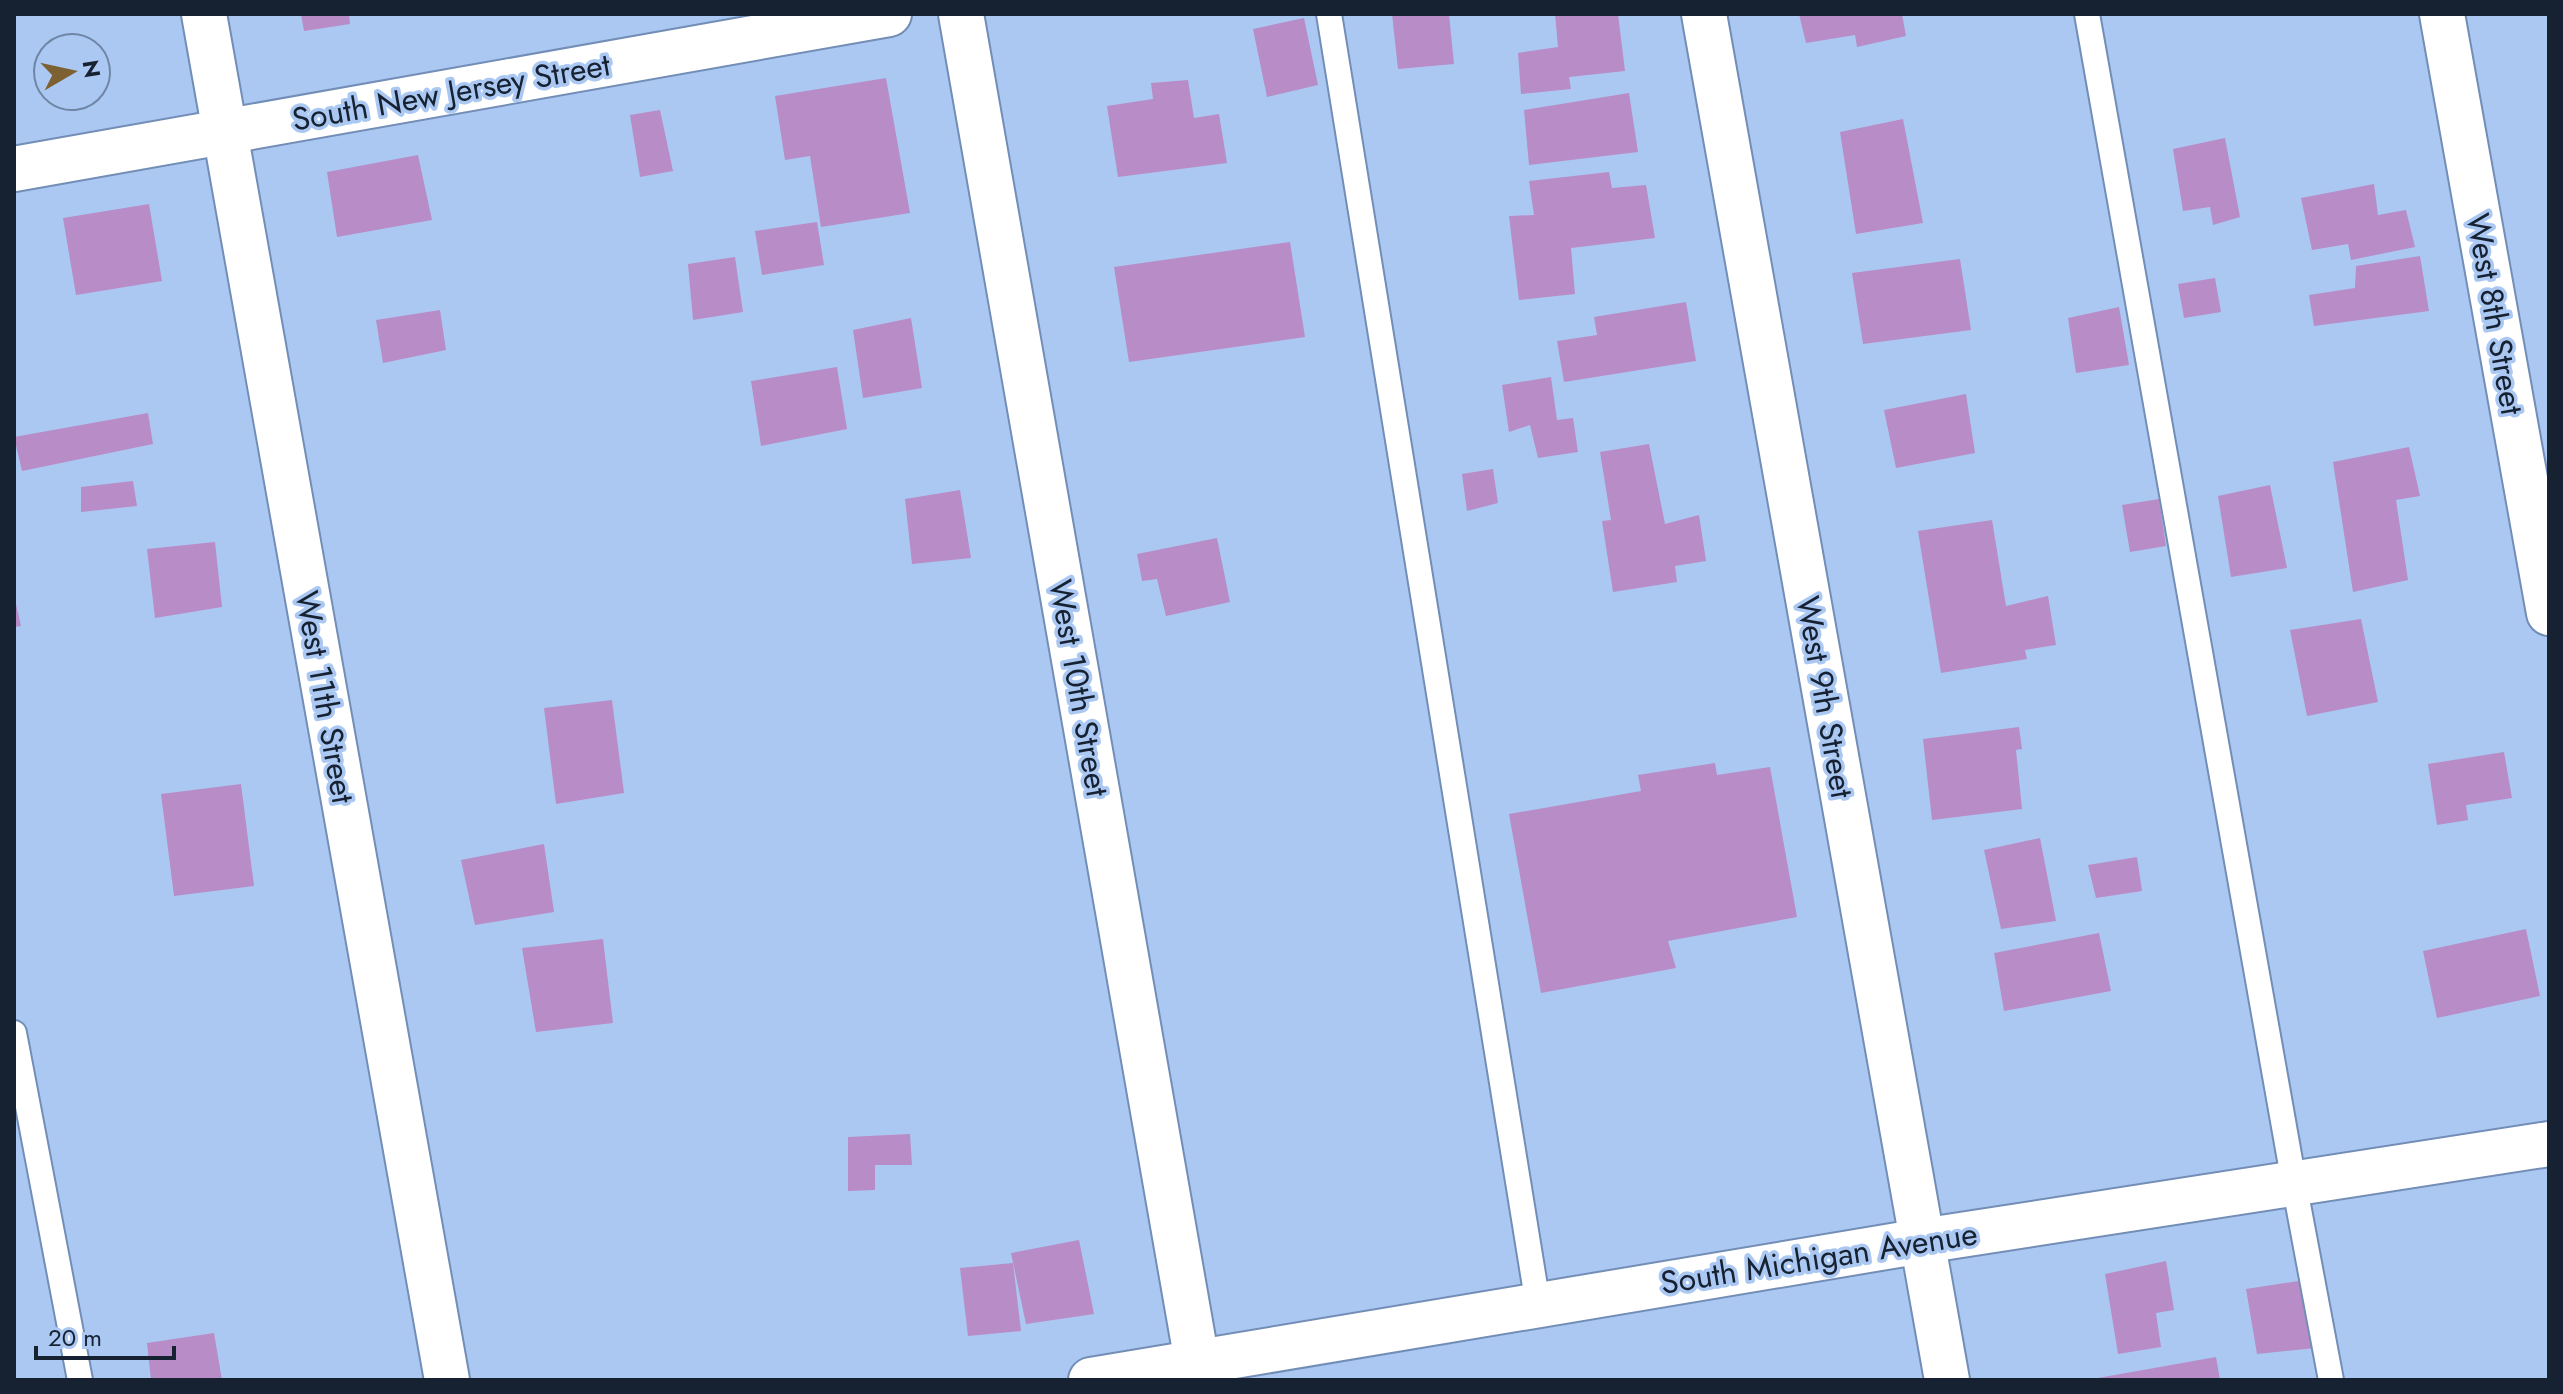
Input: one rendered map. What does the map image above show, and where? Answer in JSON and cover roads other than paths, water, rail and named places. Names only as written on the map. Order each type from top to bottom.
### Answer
[{"type":"street","name":"West 11th Street","points":[[204,14],[447,1380]]},
{"type":"street","name":"South New Jersey Street","points":[[14,169],[889,14]]},
{"type":"street","name":"West 10th Street","points":[[961,14],[1197,1362]]},
{"type":"street","name":"West 9th Street","points":[[1704,14],[1947,1380]]},
{"type":"street","name":"West 8th Street","points":[[2442,14],[2549,613]]},
{"type":"street","name":"South Michigan Avenue","points":[[1091,1380],[1922,1241],[2549,1144]]},
{"type":"lane","points":[[1329,14],[1538,1305]]},
{"type":"lane","points":[[2087,14],[2331,1380]]},
{"type":"lane","points":[[14,1033],[80,1380]]}]
